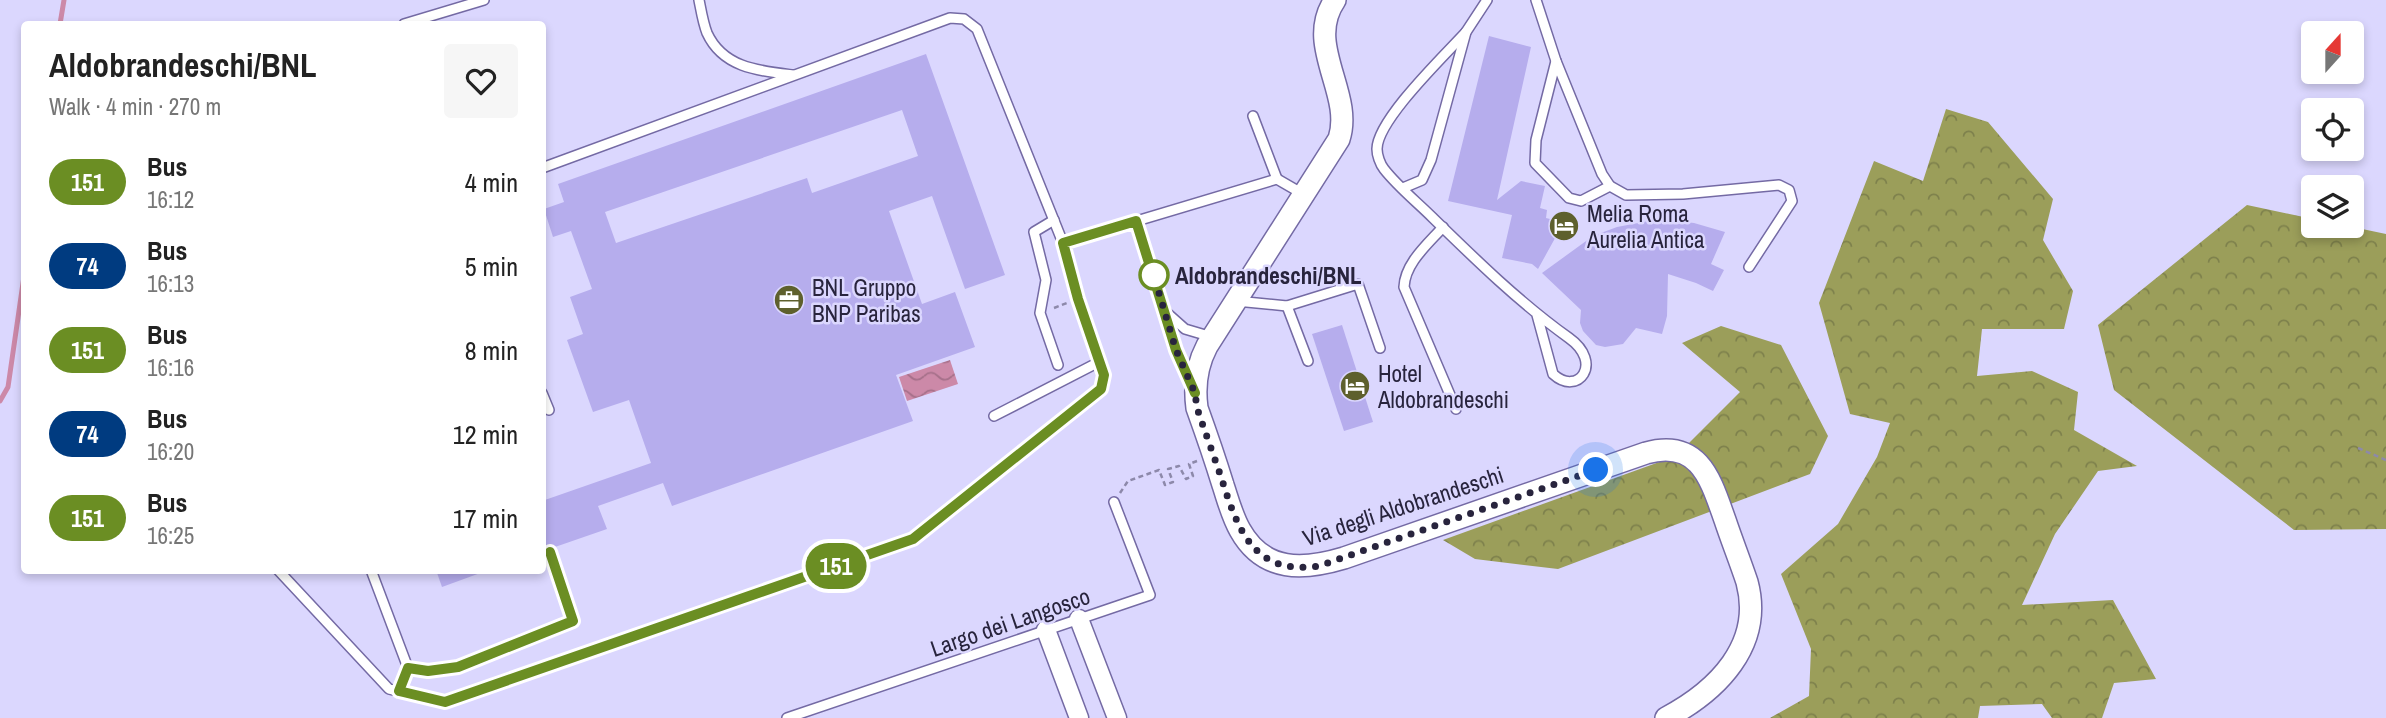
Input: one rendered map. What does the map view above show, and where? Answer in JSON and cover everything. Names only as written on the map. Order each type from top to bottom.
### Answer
[{"type":"street","name":"Via degli Aldobrandeschi","points":[[1335,0],[1329,11],[1325,38],[1342,112],[1342,130],[1334,149],[1212,337],[1200,361],[1195,393],[1197,408],[1236,522],[1247,540],[1273,561],[1305,567],[1344,558],[1646,453],[1669,450],[1688,456],[1702,467],[1712,484],[1747,582],[1750,616],[1736,659],[1723,676],[1696,700],[1666,718]]},
{"type":"street","points":[[1079,619],[1116,718]]},
{"type":"street","points":[[1046,631],[1079,718]]},
{"type":"lane","points":[[414,21],[484,0]]},
{"type":"lane","points":[[699,0],[707,34],[730,61],[763,72],[795,75]]},
{"type":"lane","points":[[1487,0],[1466,32],[1390,117],[1380,134],[1377,150],[1382,167],[1402,188],[1537,315],[1575,342],[1585,354],[1587,368],[1577,380],[1564,381],[1553,374],[1537,315]]},
{"type":"lane","points":[[1535,0],[1556,61],[1602,174],[1610,186],[1626,195],[1683,194],[1779,185],[1786,187],[1791,193],[1792,201],[1749,267]]},
{"type":"lane","points":[[282,574],[389,689],[445,702],[913,539],[1101,389],[1104,375],[1078,299],[1063,243],[977,29],[964,19],[950,18],[546,167]]},
{"type":"lane","points":[[1402,188],[1422,180],[1431,160],[1466,32]]},
{"type":"lane","points":[[1556,61],[1536,140],[1535,163],[1569,198],[1581,201],[1610,186]]},
{"type":"lane","points":[[1253,116],[1277,179],[1304,195]]},
{"type":"lane","points":[[1063,243],[1277,179]]},
{"type":"lane","points":[[1054,220],[1034,232],[1046,280],[1040,313],[1058,365]]},
{"type":"lane","points":[[1136,221],[1176,350],[1195,393]]},
{"type":"lane","points":[[1443,227],[1413,262],[1405,278],[1404,287],[1456,409]]},
{"type":"lane","points":[[1235,301],[1287,306],[1358,284],[1380,348]]},
{"type":"lane","points":[[1287,306],[1308,361]]},
{"type":"lane","points":[[1166,311],[1185,329],[1212,337]]},
{"type":"lane","points":[[995,416],[1099,362]]},
{"type":"lane","points":[[546,403],[549,410]]},
{"type":"lane","name":"Largo dei Langosco","points":[[787,718],[1150,595],[1114,502]]},
{"type":"lane","points":[[408,668],[428,671],[458,667],[573,621],[550,552]]},
{"type":"lane","points":[[373,574],[408,668],[399,691]]},
{"type":"path","points":[[2358,448],[2386,460]]},
{"type":"path","points":[[1128,481],[1159,470],[1165,485],[1173,482],[1168,469],[1179,466],[1186,479],[1194,476],[1189,464],[1213,454]]},
{"type":"green space","points":[[1946,109],[1988,122],[2053,199],[2043,240],[2073,291],[2064,329],[1982,329],[1977,376],[2032,371],[2078,392],[2074,430],[2137,466],[2098,471],[2055,534],[2022,605],[2113,600],[2156,679],[2114,683],[2102,718],[2052,718],[2042,704],[1980,706],[1978,718],[1770,718],[1809,696],[1811,649],[1781,574],[1838,524],[1877,457],[1890,423],[1850,414],[1819,303],[1874,161],[1923,181]]},
{"type":"green space","points":[[2247,205],[2301,216],[2301,238],[2364,238],[2364,229],[2386,234],[2386,529],[2294,530],[2114,390],[2098,325]]},
{"type":"green space","points":[[1721,326],[1781,345],[1828,436],[1810,474],[1558,569],[1475,559],[1443,540],[1676,456],[1740,392],[1682,343]]},
{"type":"water","points":[[950,360],[958,384],[907,401],[899,377]]},
{"type":"building","points":[[1489,36],[1531,47],[1497,200],[1521,181],[1545,186],[1540,208],[1547,210],[1546,218],[1554,220],[1552,228],[1559,231],[1538,269],[1532,264],[1502,258],[1512,215],[1448,201]]},
{"type":"building","name":"BNL Gruppo BNP Paribas","points":[[926,54],[1005,275],[965,289],[932,196],[889,211],[922,304],[955,292],[975,347],[896,375],[913,421],[672,506],[663,483],[598,506],[607,529],[555,547],[546,547],[546,500],[651,463],[629,400],[593,412],[567,340],[583,334],[570,297],[592,289],[571,231],[553,237],[546,208],[564,202],[558,184]],"holes":[[[902,110],[918,156],[812,193],[807,178],[616,243],[605,212]]]},
{"type":"building","points":[[1659,219],[1694,223],[1725,232],[1711,264],[1724,270],[1713,291],[1668,274],[1667,316],[1662,334],[1636,328],[1623,344],[1605,347],[1596,345],[1583,331],[1580,323],[1581,310],[1542,273],[1593,236],[1617,227]]},
{"type":"building","points":[[1342,325],[1373,422],[1344,431],[1312,334]]},
{"type":"building","points":[[437,574],[478,574],[442,587]]},
{"type":"waterway","points":[[60,21],[64,0]]},
{"type":"waterway","points":[[0,401],[8,387],[21,297]]},
{"type":"bus line","name":"151","points":[[550,552],[573,621],[458,667],[428,671],[408,668],[399,691],[445,702],[913,539],[1101,389],[1104,375],[1078,299],[1063,243],[1136,221],[1176,350],[1195,393]]},
{"type":"place","name":"Melia Roma Aurelia Antica","points":[[1564,226]]},
{"type":"place","name":"Aldobrandeschi/BNL","points":[[1154,275]]},
{"type":"place","name":"BNL Gruppo BNP Paribas","points":[[789,300]]},
{"type":"place","name":"Hotel Aldobrandeschi","points":[[1355,386]]},
{"type":"route","points":[[1154,275],[1151,266],[1176,350],[1195,393],[1197,408],[1236,522],[1250,544],[1273,561],[1295,567],[1319,566],[1596,470]]}]
